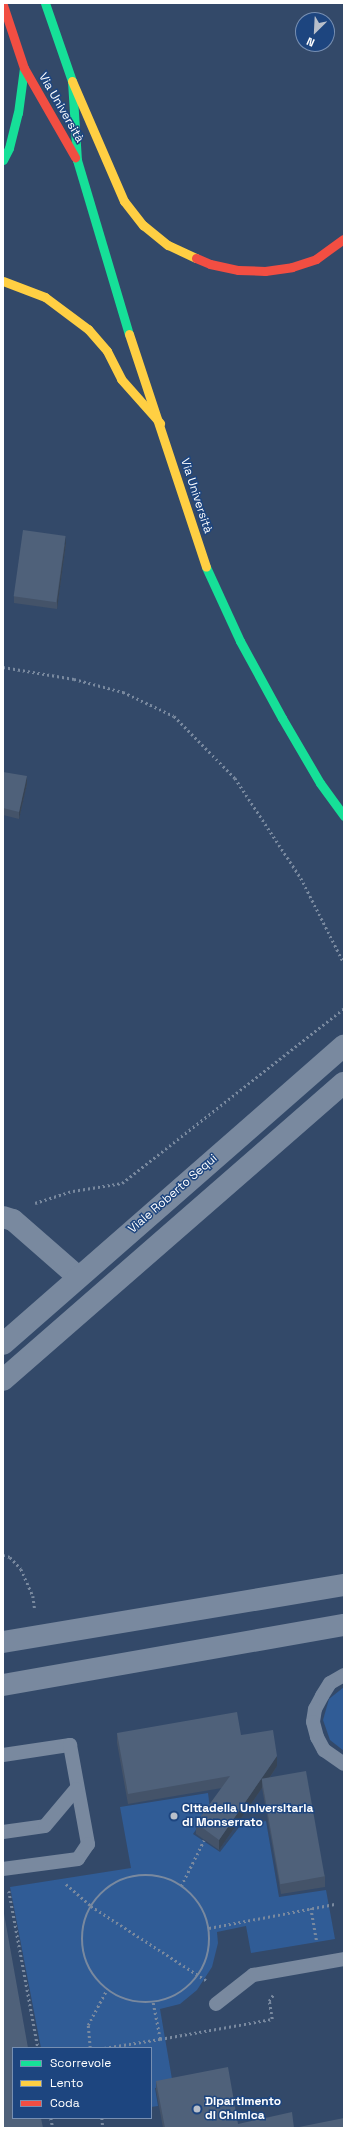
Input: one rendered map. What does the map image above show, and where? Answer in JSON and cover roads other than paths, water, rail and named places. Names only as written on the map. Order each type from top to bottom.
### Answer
[{"type":"main road","points":[[45,3],[72,81],[124,201],[143,226],[168,245],[210,264],[238,270],[265,271],[292,267],[316,259],[344,239]]},
{"type":"main road","name":"Via Università","points":[[3,5],[24,68],[77,160]]},
{"type":"main road","points":[[3,160],[9,148],[18,114],[24,68]]},
{"type":"main road","name":"Via Università","points":[[72,81],[77,160],[126,324],[160,423],[207,569],[240,641],[320,783],[344,816]]},
{"type":"main road","points":[[3,281],[46,297],[88,329],[106,351],[122,379],[160,423]]},
{"type":"street","name":"Viale Roberto Sequi","points":[[3,1344],[344,1046]]},
{"type":"street","points":[[3,1380],[344,1083]]},
{"type":"street","points":[[10,1221],[78,1278]]},
{"type":"street","points":[[3,1642],[344,1585]]},
{"type":"street","points":[[3,1685],[344,1625]]},
{"type":"lane","points":[[344,1675],[330,1683],[315,1709],[313,1722],[317,1737],[324,1750],[344,1764]]},
{"type":"lane","points":[[3,1755],[70,1745],[76,1789],[88,1844],[78,1859],[3,1869]]},
{"type":"lane","points":[[3,1832],[45,1826],[76,1789]]},
{"type":"lane","points":[[216,2004],[253,1975],[344,1959]]},
{"type":"place","name":"Cittadella Universitaria di Monserrato","points":[[174,1816]]},
{"type":"place","name":"Dipartimento di Chimica","points":[[197,2109]]}]
